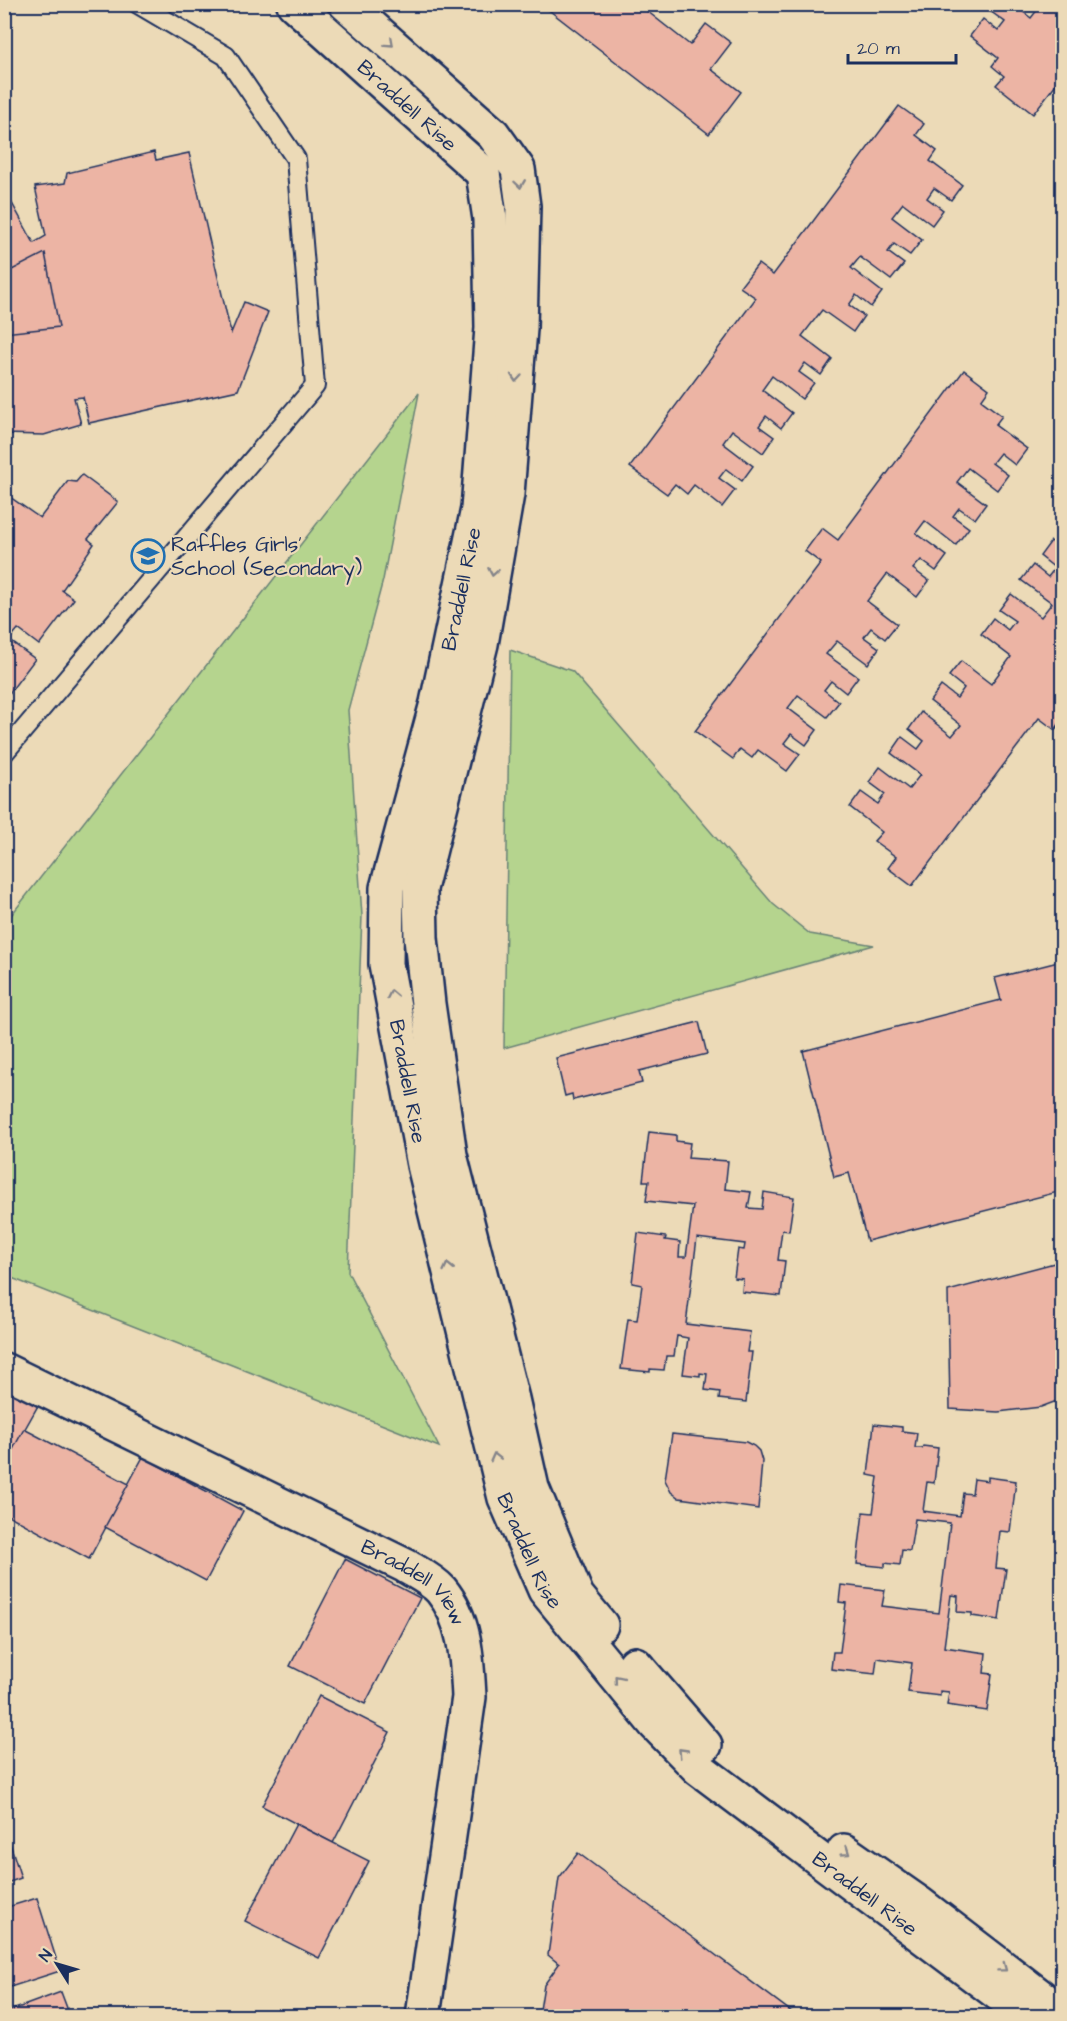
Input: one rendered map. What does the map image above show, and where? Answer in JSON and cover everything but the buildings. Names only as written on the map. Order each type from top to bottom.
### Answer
[{"type":"street","name":"Braddell Rise","points":[[294,4],[483,172],[490,219],[492,328],[478,509],[437,703],[387,888],[386,964],[424,1165],[505,1497],[545,1590],[664,1716],[777,1804],[920,1904],[1062,2013]]},
{"type":"street","name":"Braddell Rise","points":[[346,4],[493,134],[518,169],[523,206],[520,329],[507,494],[481,644],[420,889],[421,938],[428,1004],[450,1155],[512,1399],[532,1488],[577,1596],[664,1716],[698,1768],[1028,2016]]},
{"type":"street","name":"Braddell View","points":[[4,1370],[406,1566],[439,1588],[455,1611],[467,1651],[469,1697],[423,2016]]},
{"type":"lane","points":[[4,753],[315,386],[296,159],[226,56],[138,4]]},
{"type":"green space","points":[[419,393],[383,580],[348,710],[362,916],[348,1272],[439,1447],[4,1275],[5,923]]},
{"type":"green space","points":[[510,650],[572,671],[773,904],[810,934],[874,945],[504,1048]]},
{"type":"green space","points":[[1062,1532],[1062,1581],[1056,1575]]},
{"type":"place","name":"Raffles Girls' School (Secondary)","points":[[148,556]]}]
